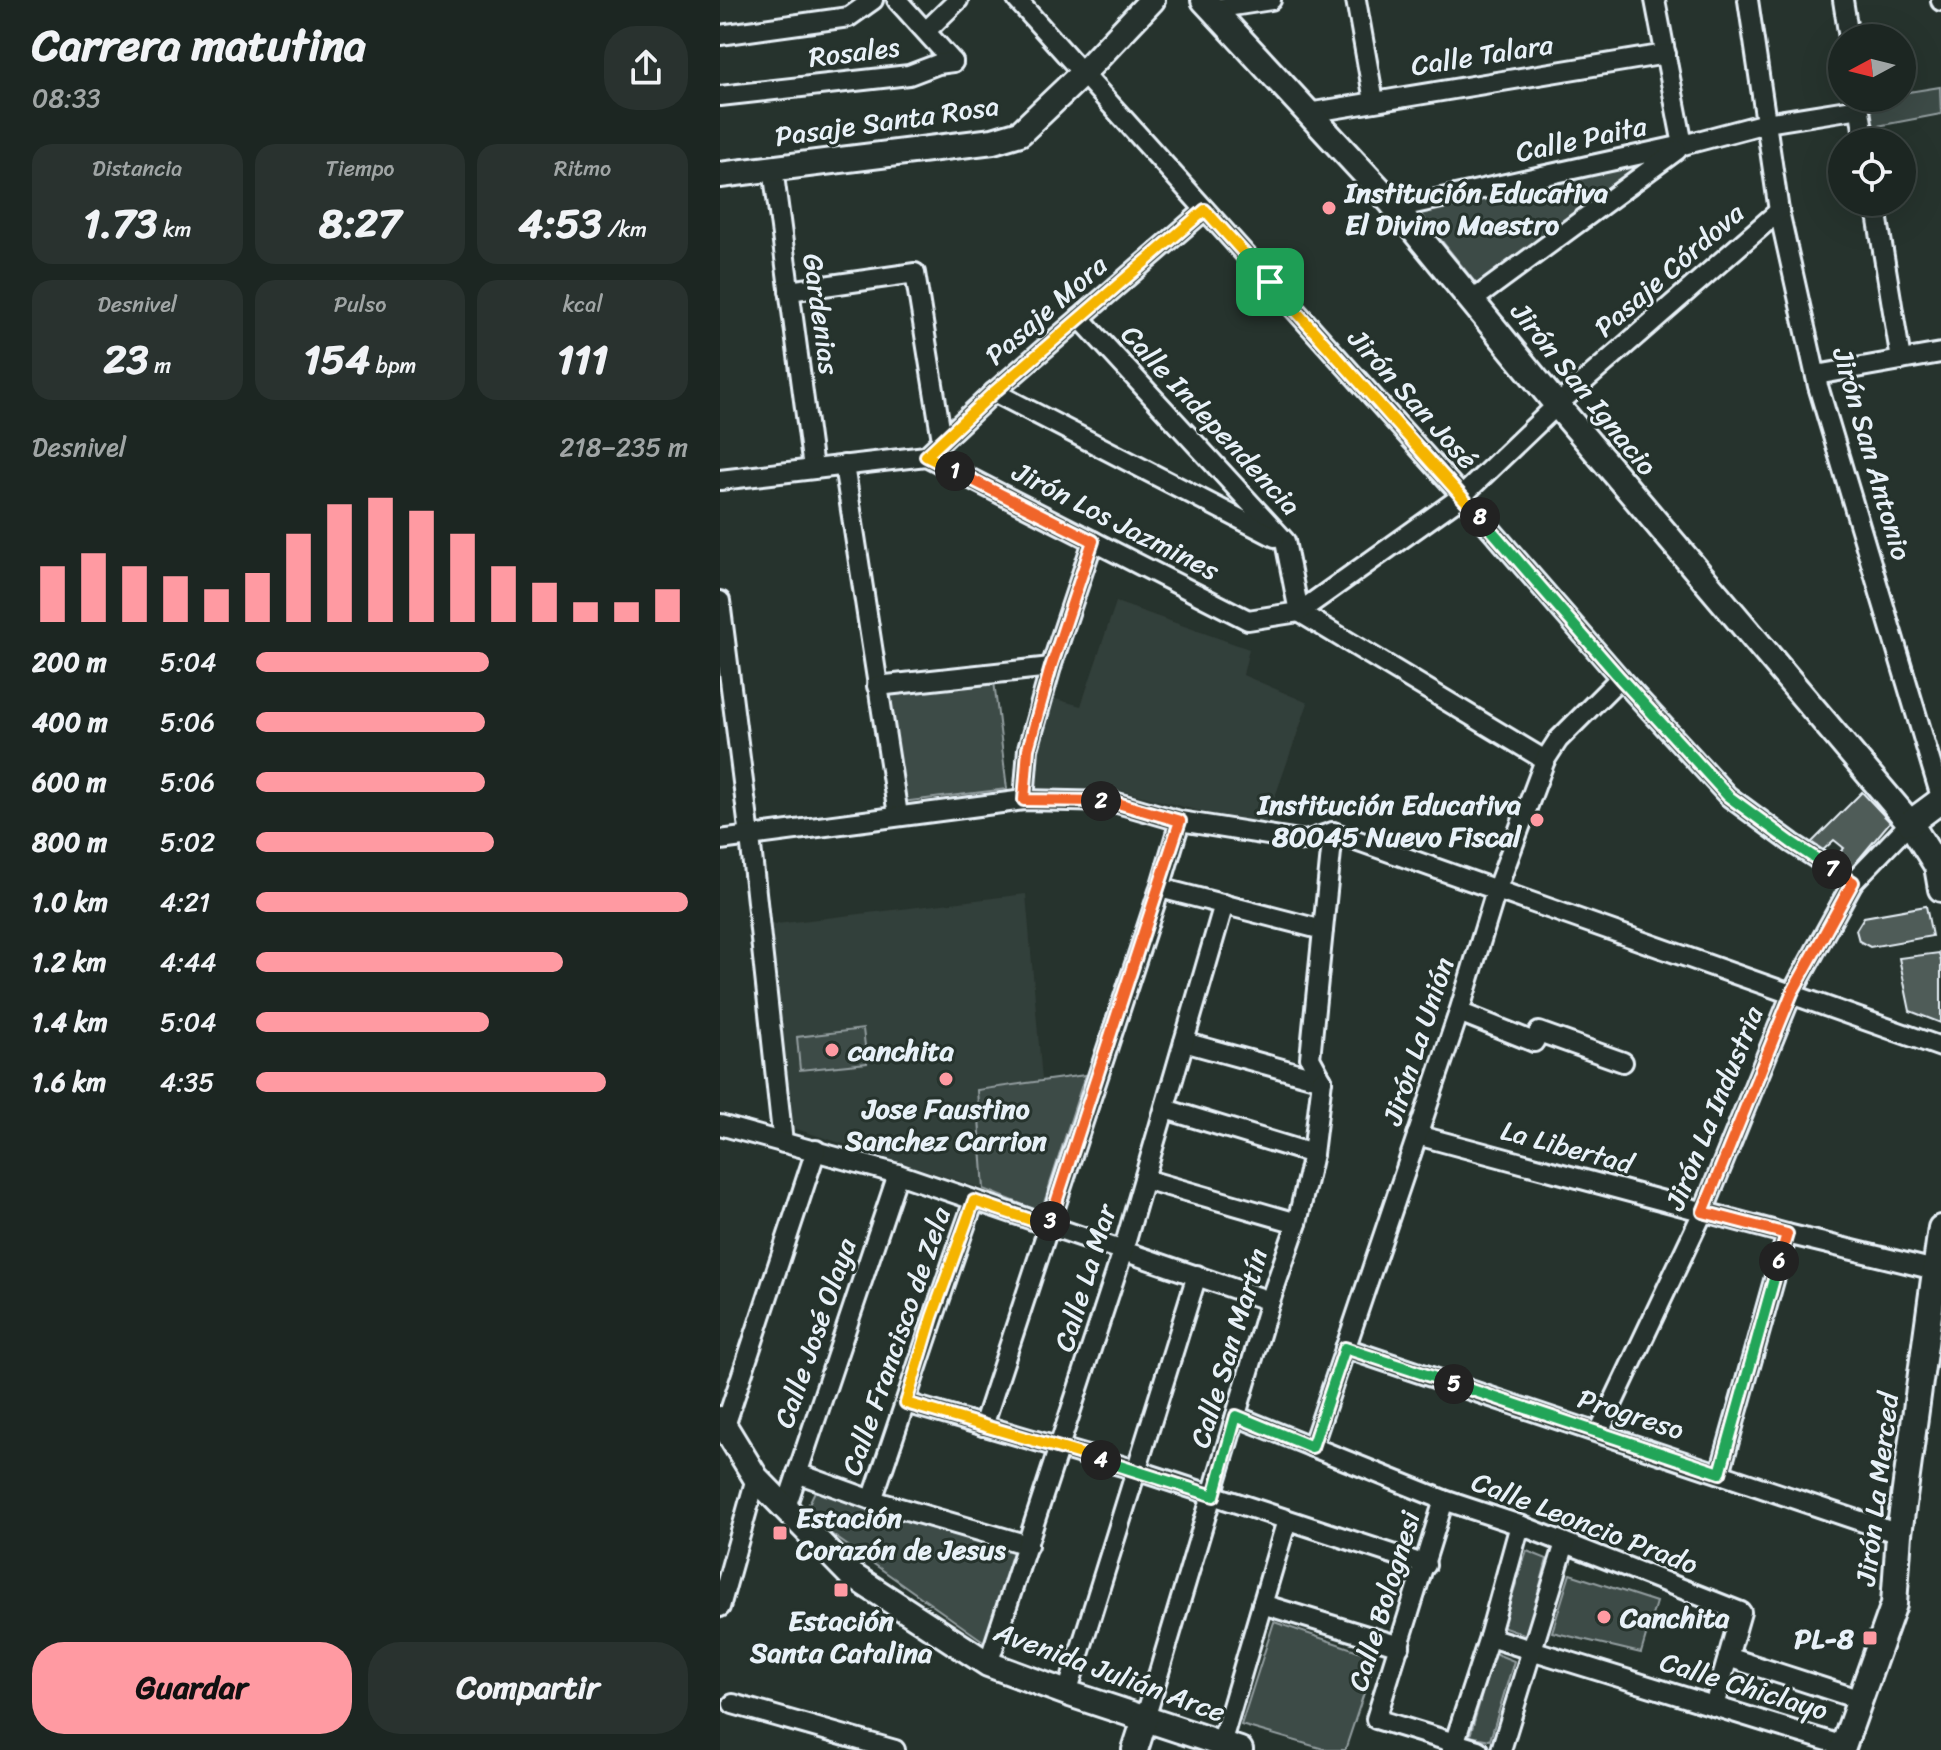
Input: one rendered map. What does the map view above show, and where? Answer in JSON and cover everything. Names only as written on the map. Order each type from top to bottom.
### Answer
[{"type":"street","name":"Rosales","points":[[720,35],[849,17],[873,0]]},
{"type":"street","name":"Rosales","points":[[720,96],[909,75],[953,62],[897,0]]},
{"type":"street","name":"Rosales","points":[[927,30],[958,0]]},
{"type":"street","name":"Jirón San José","points":[[1017,0],[1728,796],[1792,843],[1853,882]]},
{"type":"street","name":"Pasaje Santa Rosa","points":[[720,175],[993,141],[1020,133],[1083,73],[1152,0]]},
{"type":"street","points":[[1209,5],[1271,0]]},
{"type":"street","points":[[1356,0],[1374,101]]},
{"type":"street","points":[[1473,300],[1683,145],[1655,0]]},
{"type":"street","name":"Jirón San Antonio","points":[[1748,0],[1779,211],[1816,375],[1941,799],[1910,823]]},
{"type":"street","points":[[1843,0],[1847,24]]},
{"type":"street","name":"Jirón San Ignacio","points":[[1209,5],[1396,208],[1557,405],[1910,823]]},
{"type":"street","name":"Calle Talara","points":[[1308,113],[1666,54]]},
{"type":"street","name":"Calle Paita","points":[[1396,208],[1828,110]]},
{"type":"street","name":"Gardenias","points":[[773,168],[813,468]]},
{"type":"street","name":"Pasaje Mora","points":[[926,456],[994,392],[1205,210]]},
{"type":"street","name":"Pasaje Córdova","points":[[1299,612],[1462,496],[1557,405],[1779,211]]},
{"type":"street","points":[[1877,216],[1901,360]]},
{"type":"street","points":[[789,291],[915,273],[942,440]]},
{"type":"street","name":"Calle Independencia","points":[[1080,318],[1285,541],[1299,612]]},
{"type":"street","points":[[1816,375],[1941,353]]},
{"type":"street","points":[[994,392],[1285,541]]},
{"type":"street","points":[[720,480],[926,456]]},
{"type":"street","name":"Jirón Los Jazmines","points":[[926,456],[1248,620],[1299,612]]},
{"type":"street","points":[[844,465],[898,815]]},
{"type":"street","points":[[1024,800],[1028,749],[1051,667],[1093,541]]},
{"type":"street","points":[[720,601],[750,837],[783,1143]]},
{"type":"street","points":[[1299,612],[1545,760]]},
{"type":"street","points":[[877,686],[1051,667]]},
{"type":"street","name":"Jirón La Unión","points":[[1312,1447],[1459,1012],[1496,891],[1545,760],[1558,740],[1620,678]]},
{"type":"street","points":[[720,840],[1024,800],[1114,802],[1180,821],[1306,841],[1333,832],[1941,1047]]},
{"type":"street","points":[[983,1426],[1180,821]]},
{"type":"street","points":[[1910,823],[1937,866],[1941,889]]},
{"type":"street","name":"Jirón La Industria","points":[[1599,1432],[1703,1212],[1792,993],[1853,882],[1910,823]]},
{"type":"street","points":[[1322,1080],[1310,1058],[1333,832]]},
{"type":"street","points":[[1160,888],[1323,930]]},
{"type":"street","name":"Calle La Mar","points":[[988,1664],[1061,1449],[1123,1251],[1224,904]]},
{"type":"street","points":[[1459,1012],[1534,1042],[1539,1032],[1623,1062]]},
{"type":"street","points":[[1184,1042],[1322,1080]]},
{"type":"street","name":"Calle San Martín","points":[[1145,1719],[1270,1301],[1297,1223],[1313,1154],[1322,1080]]},
{"type":"street","points":[[1165,1109],[1313,1154]]},
{"type":"street","points":[[720,1125],[898,1174],[1270,1301]]},
{"type":"street","name":"La Libertad","points":[[1417,1135],[1787,1234],[1935,1270]]},
{"type":"street","points":[[722,1422],[816,1150]]},
{"type":"street","name":"Calle José Olaya","points":[[785,1510],[898,1174]]},
{"type":"street","points":[[1144,1179],[1297,1223]]},
{"type":"street","name":"Calle Francisco de Zela","points":[[872,1500],[974,1201]]},
{"type":"street","name":"Jirón La Merced","points":[[1843,1748],[1894,1604],[1899,1534],[1941,1228]]},
{"type":"street","points":[[1720,1473],[1787,1234]]},
{"type":"street","points":[[1067,1693],[1197,1275]]},
{"type":"street","name":"Progreso","points":[[1345,1348],[1899,1534]]},
{"type":"street","points":[[906,1403],[1136,1470],[1426,1565]]},
{"type":"street","name":"Calle Leoncio Prado","points":[[1236,1416],[1444,1500],[1520,1525],[1741,1612],[1728,1657]]},
{"type":"street","name":"Avenida Julián Arce","points":[[722,1422],[756,1478],[850,1574],[988,1664],[1145,1719],[1164,1738],[1231,1747]]},
{"type":"street","points":[[797,1473],[872,1500],[1028,1545]]},
{"type":"street","points":[[720,1607],[756,1478]]},
{"type":"street","name":"Calle Bolognesi","points":[[1444,1500],[1376,1719],[1454,1746]]},
{"type":"street","points":[[1231,1747],[1262,1604],[1287,1520]]},
{"type":"street","points":[[1478,1750],[1454,1746],[1520,1525]]},
{"type":"street","points":[[1501,1750],[1565,1543]]},
{"type":"street","points":[[1262,1604],[1400,1646]]},
{"type":"street","name":"Calle Chiclayo","points":[[1489,1637],[1843,1748]]},
{"type":"street","points":[[1714,1706],[1728,1657],[1861,1700]]},
{"type":"street","points":[[733,1704],[852,1744],[895,1750]]},
{"type":"street","points":[[1135,1750],[1145,1719]]},
{"type":"shaded area","points":[[1940,87],[1941,114],[1872,127],[1869,112],[1916,112],[1916,91]]},
{"type":"shaded area","points":[[1669,153],[1478,286],[1417,210]]},
{"type":"shaded area","points":[[1116,602],[1249,649],[1243,675],[1308,703],[1264,828],[1111,788],[1030,791],[1031,753],[1052,698],[1081,706]]},
{"type":"shaded area","points":[[994,681],[1007,789],[902,802],[889,693]]},
{"type":"shaded area","points":[[1026,894],[1042,1080],[978,1090],[984,1189],[793,1128],[768,925]]},
{"type":"shaded area","name":"canchita","points":[[863,1029],[867,1063],[800,1070],[797,1037]]},
{"type":"shaded area","points":[[1085,1075],[1041,1212],[984,1189],[977,1090]]},
{"type":"shaded area","points":[[816,1489],[1018,1548],[986,1643],[810,1519],[806,1510]]},
{"type":"shaded area","points":[[1527,1551],[1547,1559],[1527,1635],[1502,1626]]},
{"type":"shaded area","name":"Canchita","points":[[1570,1574],[1656,1602],[1641,1653],[1552,1632]]},
{"type":"shaded area","points":[[1274,1622],[1376,1657],[1345,1750],[1327,1750],[1241,1725]]},
{"type":"shaded area","points":[[1494,1653],[1514,1661],[1490,1740],[1470,1736]]},
{"type":"building","points":[[1862,792],[1890,822],[1849,871],[1832,860],[1844,848],[1834,840],[1821,852],[1809,845]]},
{"type":"building","points":[[1926,906],[1932,936],[1870,947],[1859,941],[1856,930],[1864,917]]},
{"type":"building","points":[[1939,953],[1941,1023],[1910,1011],[1899,958]]},
{"type":"place","name":"Institución Educativa El Divino Maestro","points":[[1329,208]]},
{"type":"place","name":"Institución Educativa 80045 Nuevo Fiscal","points":[[1537,820]]},
{"type":"place","name":"canchita","points":[[832,1050]]},
{"type":"place","name":"Jose Faustino Sanchez Carrion","points":[[946,1079]]},
{"type":"place","name":"Estación Corazón de Jesus","points":[[780,1533]]},
{"type":"place","name":"Estación Santa Catalina","points":[[841,1590]]},
{"type":"place","name":"Canchita","points":[[1604,1617]]},
{"type":"place","name":"PL-8","points":[[1870,1638]]},
{"type":"route","points":[[1205,210],[1270,282],[1728,796],[1792,843],[1853,882],[1792,993],[1703,1212],[1787,1234],[1720,1473],[1345,1348],[1312,1447],[1236,1416],[1214,1496],[906,1403],[932,1317],[974,1201],[1049,1226],[1180,821],[1114,802],[1024,800],[1028,749],[1051,667],[1093,541],[926,456],[994,392],[1205,210]]}]
